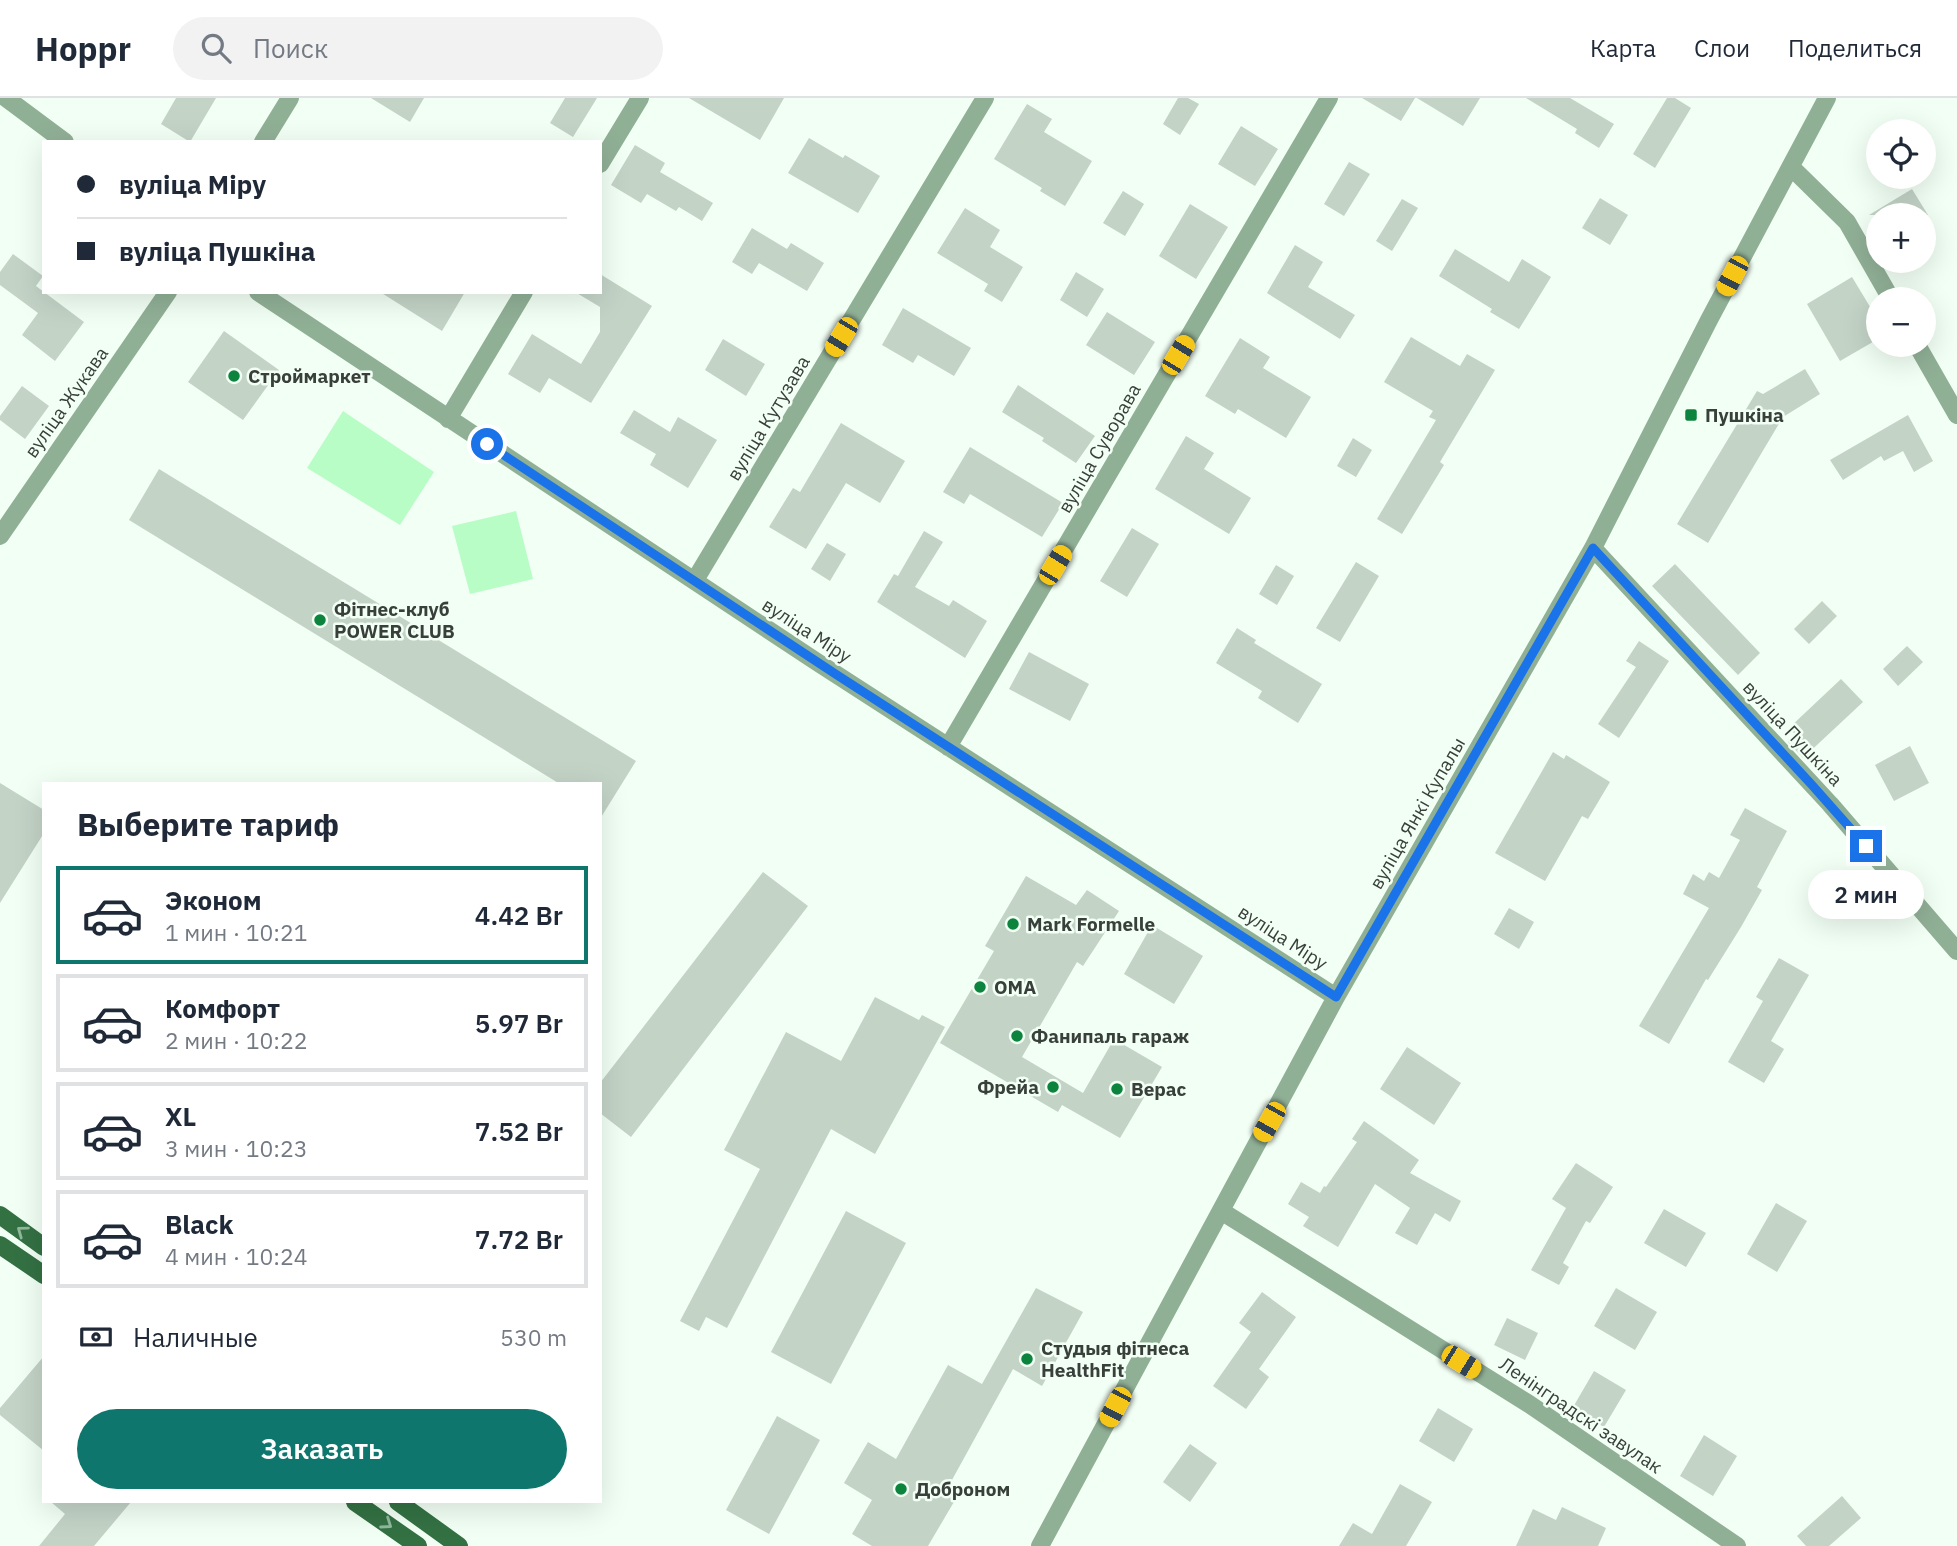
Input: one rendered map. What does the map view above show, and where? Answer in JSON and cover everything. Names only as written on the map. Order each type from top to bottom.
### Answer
[{"type":"main road","points":[[0,1215],[42,1246]]},
{"type":"main road","points":[[0,1245],[42,1274]]},
{"type":"main road","points":[[356,1503],[418,1546]]},
{"type":"main road","points":[[399,1503],[459,1546]]},
{"type":"street","points":[[6,98],[62,140]]},
{"type":"street","points":[[264,140],[290,98]]},
{"type":"street","points":[[602,161],[640,98]]},
{"type":"street","name":"вуліца Кутузава","points":[[695,580],[985,98]]},
{"type":"street","name":"вуліца Суворава","points":[[948,747],[1329,98]]},
{"type":"street","name":"вуліца Янкі Купалы","points":[[1040,1546],[1336,997],[1593,548],[1709,320],[1827,98]]},
{"type":"street","points":[[1791,167],[1847,222],[1884,287]]},
{"type":"street","name":"вуліца Жукава","points":[[0,536],[167,294]]},
{"type":"street","name":"вуліца Міру","points":[[261,294],[948,747],[1336,997]]},
{"type":"street","points":[[448,419],[523,294]]},
{"type":"street","points":[[1924,357],[1957,415]]},
{"type":"street","name":"вуліца Пушкіна","points":[[1593,548],[1830,804],[1957,951]]},
{"type":"street","name":"Ленінградскі завулак","points":[[1221,1211],[1529,1404],[1737,1546]]},
{"type":"green space","points":[[343,411],[434,472],[400,525],[307,468]]},
{"type":"green space","points":[[516,511],[533,579],[470,594],[452,526]]},
{"type":"building","points":[[176,98],[216,98],[191,140],[161,124]]},
{"type":"building","points":[[371,98],[424,98],[410,122]]},
{"type":"building","points":[[565,98],[597,98],[573,137],[550,123]]},
{"type":"building","points":[[689,98],[784,98],[760,140]]},
{"type":"building","points":[[1178,98],[1188,98],[1199,104],[1180,135],[1163,124]]},
{"type":"building","points":[[1362,98],[1415,98],[1401,121]]},
{"type":"building","points":[[1417,98],[1480,98],[1463,126]]},
{"type":"building","points":[[1526,98],[1570,98],[1614,124],[1599,148],[1575,133],[1577,129]]},
{"type":"building","points":[[1667,98],[1675,98],[1691,108],[1655,168],[1633,154]]},
{"type":"building","points":[[1027,104],[1052,119],[1044,132],[1092,161],[1065,206],[1040,191],[1042,188],[994,159]]},
{"type":"building","points":[[1241,126],[1278,149],[1255,186],[1218,164]]},
{"type":"building","points":[[809,138],[880,176],[858,213],[788,173]]},
{"type":"building","points":[[635,145],[665,163],[660,172],[713,203],[702,221],[679,207],[676,211],[647,194],[641,203],[611,185]]},
{"type":"building","points":[[1349,162],[1370,174],[1344,216],[1324,204]]},
{"type":"building","points":[[1912,189],[1921,203],[1889,203]]},
{"type":"building","points":[[1123,191],[1144,204],[1125,236],[1103,223]]},
{"type":"building","points":[[1600,198],[1628,215],[1610,245],[1582,228]]},
{"type":"building","points":[[1402,199],[1418,208],[1392,251],[1376,241]]},
{"type":"building","points":[[1190,204],[1228,227],[1196,279],[1159,256]]},
{"type":"building","points":[[965,208],[1000,230],[990,247],[1023,267],[1002,302],[984,291],[988,284],[937,253]]},
{"type":"building","points":[[752,228],[787,249],[791,243],[824,263],[807,291],[759,263],[752,274],[732,262]]},
{"type":"building","points":[[1295,245],[1323,262],[1308,287],[1355,315],[1340,339],[1267,293]]},
{"type":"building","points":[[1455,249],[1509,282],[1522,259],[1551,277],[1519,329],[1439,276]]},
{"type":"building","points":[[13,254],[42,275],[36,286],[42,294],[47,294],[84,322],[55,361],[22,335],[38,313],[0,285],[0,272]]},
{"type":"building","points":[[1076,272],[1104,289],[1087,317],[1060,300]]},
{"type":"building","points":[[602,275],[652,306],[591,403],[549,378],[540,393],[508,374],[532,334],[581,364],[600,332],[600,307],[578,294],[602,294]]},
{"type":"building","points":[[1852,277],[1866,300],[1866,346],[1840,361],[1807,304]]},
{"type":"building","points":[[383,294],[464,294],[442,331]]},
{"type":"building","points":[[903,308],[971,348],[954,376],[918,355],[913,363],[882,345]]},
{"type":"building","points":[[1107,312],[1155,342],[1134,375],[1086,345]]},
{"type":"building","name":"Строймаркет","points":[[224,331],[279,370],[243,420],[188,382]]},
{"type":"building","points":[[1411,337],[1460,366],[1467,354],[1495,370],[1440,462],[1444,465],[1402,534],[1377,519],[1436,420],[1429,417],[1433,411],[1384,382]]},
{"type":"building","points":[[1240,338],[1270,357],[1263,368],[1311,397],[1286,438],[1238,409],[1235,414],[1205,396]]},
{"type":"building","points":[[723,339],[765,364],[746,396],[705,370]]},
{"type":"building","points":[[1805,369],[1820,394],[1783,417],[1708,543],[1677,524],[1757,391],[1763,394]]},
{"type":"building","points":[[1018,385],[1095,436],[1076,463],[1042,441],[1044,438],[1002,412]]},
{"type":"building","points":[[22,386],[49,406],[25,439],[0,420],[0,416]]},
{"type":"building","points":[[634,410],[670,432],[678,417],[717,440],[688,488],[650,465],[656,454],[620,433]]},
{"type":"building","points":[[1908,415],[1933,461],[1914,472],[1903,451],[1884,461],[1881,456],[1843,480],[1830,460]]},
{"type":"building","points":[[841,423],[905,461],[880,503],[846,483],[806,549],[769,527],[793,488],[800,492]]},
{"type":"building","points":[[1186,436],[1214,453],[1204,469],[1251,498],[1229,534],[1155,489]]},
{"type":"building","points":[[1353,438],[1372,450],[1356,477],[1337,466]]},
{"type":"building","points":[[970,447],[1063,503],[1042,537],[970,494],[964,504],[943,492]]},
{"type":"building","points":[[159,469],[636,761],[602,816],[602,782],[557,782],[129,520]]},
{"type":"building","points":[[1132,528],[1159,544],[1127,597],[1100,581]]},
{"type":"building","points":[[924,531],[943,542],[915,587],[949,606],[953,600],[987,621],[965,658],[877,602],[894,574],[898,576]]},
{"type":"building","points":[[827,543],[846,554],[830,581],[811,569]]},
{"type":"building","points":[[1356,562],[1379,576],[1340,642],[1316,628]]},
{"type":"building","points":[[1675,564],[1760,653],[1738,675],[1652,586]]},
{"type":"building","points":[[1276,565],[1294,576],[1277,605],[1259,594]]},
{"type":"building","points":[[1822,601],[1837,616],[1809,644],[1794,629]]},
{"type":"building","points":[[1237,628],[1256,640],[1254,643],[1322,684],[1298,723],[1258,698],[1262,691],[1216,663]]},
{"type":"building","points":[[1639,641],[1669,661],[1619,738],[1598,724],[1636,667],[1626,661]]},
{"type":"building","points":[[1907,646],[1923,662],[1898,686],[1883,669]]},
{"type":"building","points":[[1029,652],[1089,684],[1070,721],[1009,689]]},
{"type":"building","points":[[1841,679],[1863,702],[1803,758],[1788,742],[1795,734],[1789,728]]},
{"type":"building","points":[[1910,746],[1929,783],[1894,801],[1875,765]]},
{"type":"building","points":[[1553,752],[1564,759],[1566,755],[1610,782],[1588,819],[1582,816],[1545,881],[1495,853]]},
{"type":"building","points":[[0,783],[42,809],[42,836],[0,903]]},
{"type":"building","points":[[1745,808],[1787,831],[1757,887],[1762,890],[1669,1044],[1639,1026],[1709,908],[1683,894],[1693,874],[1704,881],[1709,872],[1719,878],[1740,840],[1730,835]]},
{"type":"building","points":[[763,872],[808,906],[631,1137],[602,1115],[602,1080]]},
{"type":"building","points":[[1026,876],[1076,905],[1087,890],[1119,911],[1083,966],[1077,962],[1022,1057],[1083,1093],[1114,1039],[1162,1067],[1120,1138],[1062,1105],[1058,1112],[940,1043],[994,951],[985,946]]},
{"type":"building","points":[[1509,908],[1534,922],[1519,949],[1494,934]]},
{"type":"building","points":[[1152,925],[1203,956],[1174,1004],[1124,974]]},
{"type":"building","points":[[1779,958],[1809,975],[1771,1041],[1784,1049],[1764,1083],[1728,1062],[1763,1001],[1756,997]]},
{"type":"building","points":[[875,997],[919,1020],[922,1015],[945,1027],[875,1154],[831,1129],[727,1328],[706,1317],[699,1331],[680,1321],[760,1169],[724,1150],[786,1032],[841,1061]]},
{"type":"building","points":[[1407,1047],[1461,1083],[1434,1125],[1380,1089]]},
{"type":"building","points":[[1364,1121],[1419,1160],[1410,1173],[1461,1201],[1450,1222],[1435,1213],[1417,1245],[1395,1233],[1410,1208],[1375,1184],[1338,1247],[1303,1226],[1309,1217],[1288,1204],[1301,1182],[1320,1193],[1324,1186],[1326,1187],[1357,1142],[1352,1139]]},
{"type":"building","points":[[1576,1163],[1613,1187],[1590,1223],[1586,1221],[1563,1263],[1569,1267],[1559,1285],[1531,1270],[1566,1208],[1552,1199]]},
{"type":"building","points":[[1776,1203],[1807,1221],[1777,1272],[1747,1254]]},
{"type":"building","points":[[1664,1209],[1706,1233],[1686,1267],[1644,1243]]},
{"type":"building","points":[[846,1211],[906,1243],[831,1384],[771,1352]]},
{"type":"building","points":[[1036,1288],[1083,1312],[1042,1386],[1013,1369],[947,1489],[958,1495],[928,1546],[872,1546],[852,1534],[872,1500],[844,1483],[868,1442],[896,1459],[948,1365],[982,1384]]},
{"type":"building","points":[[1616,1288],[1657,1312],[1635,1350],[1594,1326]]},
{"type":"building","points":[[1262,1292],[1296,1317],[1259,1369],[1269,1377],[1246,1409],[1213,1386],[1251,1332],[1239,1323]]},
{"type":"building","points":[[1507,1318],[1538,1333],[1525,1360],[1494,1345]]},
{"type":"building","points":[[42,1358],[42,1449],[0,1415],[0,1408]]},
{"type":"building","points":[[1594,1371],[1626,1390],[1604,1427],[1572,1409]]},
{"type":"building","points":[[1438,1408],[1473,1429],[1454,1462],[1419,1441]]},
{"type":"building","points":[[777,1416],[820,1440],[769,1534],[726,1510]]},
{"type":"building","points":[[1704,1435],[1737,1456],[1713,1496],[1680,1476]]},
{"type":"building","points":[[1190,1444],[1217,1463],[1190,1502],[1163,1482]]},
{"type":"building","points":[[1400,1484],[1432,1502],[1406,1546],[1339,1546],[1353,1523],[1372,1534]]},
{"type":"building","points":[[1842,1496],[1861,1518],[1829,1546],[1806,1546],[1797,1536]]},
{"type":"building","points":[[52,1503],[130,1503],[94,1546],[39,1546],[65,1514]]},
{"type":"building","points":[[1562,1507],[1606,1528],[1598,1546],[1516,1546],[1533,1509],[1556,1520]]},
{"type":"place","name":"Строймаркет","points":[[234,376]]},
{"type":"place","name":"Пушкіна","points":[[1691,415]]},
{"type":"place","name":"Фітнес-клуб POWER CLUB","points":[[320,620]]},
{"type":"place","name":"Mark Formelle","points":[[1013,924]]},
{"type":"place","name":"ОМА","points":[[980,987]]},
{"type":"place","name":"Фанипаль гараж","points":[[1017,1036]]},
{"type":"place","name":"Фрейа","points":[[1053,1087]]},
{"type":"place","name":"Верас","points":[[1117,1089]]},
{"type":"place","name":"Студыя фітнеса HealthFit","points":[[1027,1359]]},
{"type":"place","name":"Доброном","points":[[901,1489]]},
{"type":"route","points":[[487,444],[837,675],[1336,997],[1593,548],[1866,846]]}]
